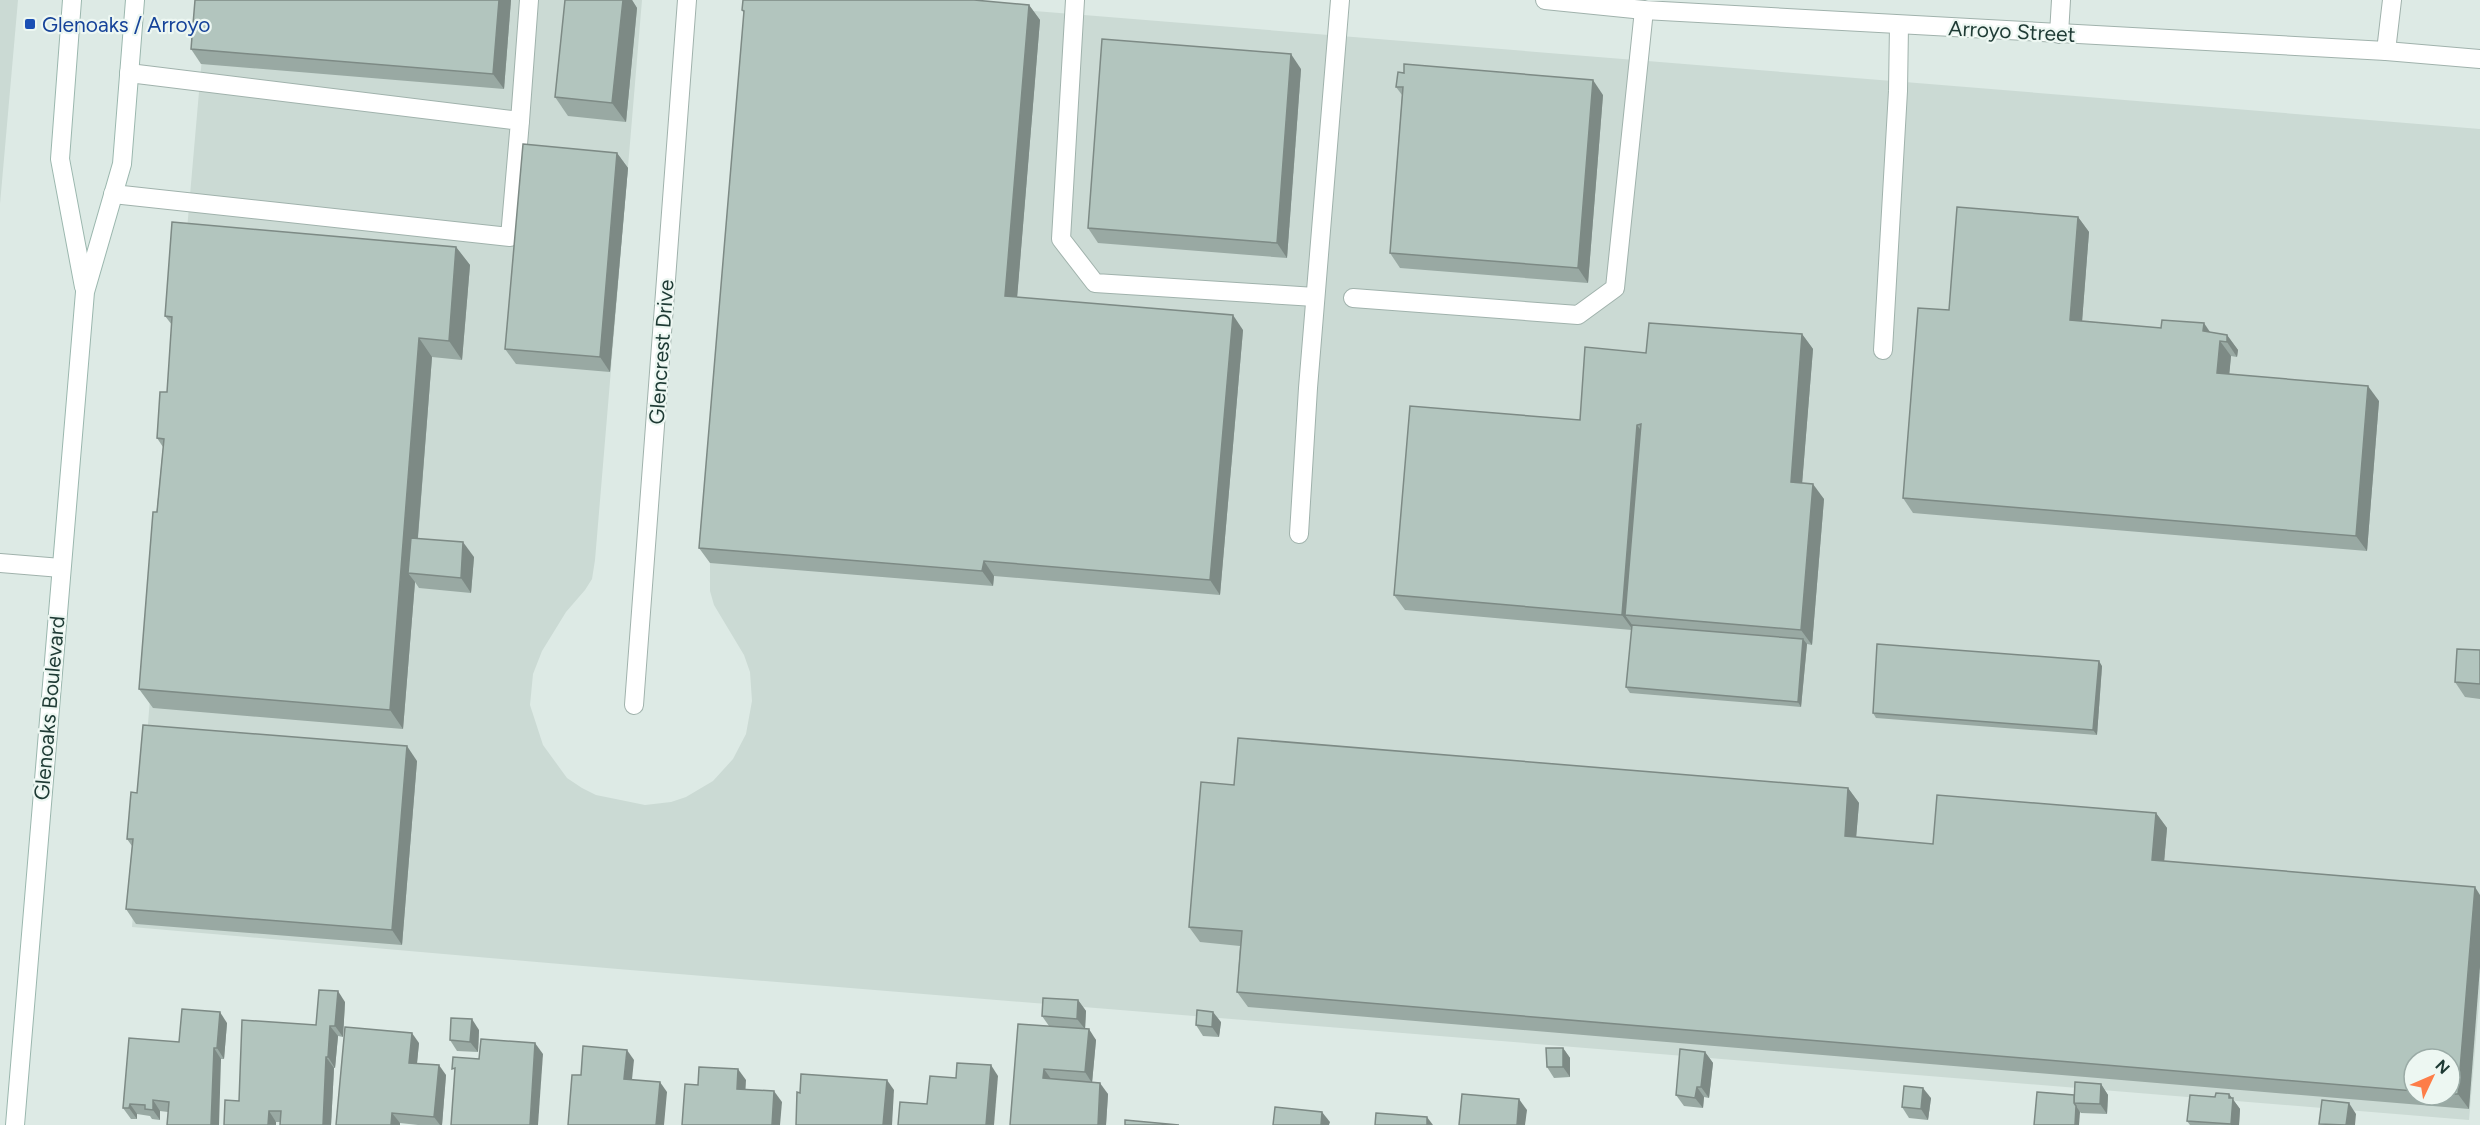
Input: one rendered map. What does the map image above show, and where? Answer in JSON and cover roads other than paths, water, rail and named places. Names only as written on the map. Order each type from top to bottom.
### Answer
[{"type":"street","name":"Glenoaks Boulevard","points":[[72,0],[60,159],[85,292]]},
{"type":"street","name":"Glenoaks Boulevard","points":[[15,1125],[85,292],[122,164],[135,0]]},
{"type":"street","points":[[113,194],[510,237],[529,0]]},
{"type":"street","name":"Glencrest Drive","points":[[634,705],[687,0]]},
{"type":"street","points":[[1075,0],[1061,239],[1095,283],[1315,297]]},
{"type":"street","points":[[1299,534],[1315,297],[1340,0]]},
{"type":"street","name":"Arroyo Street","points":[[1545,0],[1644,10],[2386,51],[2480,59]]},
{"type":"street","points":[[2059,34],[2061,0]]},
{"type":"street","points":[[2386,51],[2392,0]]},
{"type":"street","points":[[1353,298],[1578,315],[1615,288],[1644,10]]},
{"type":"street","points":[[1884,350],[1898,91],[1899,25]]},
{"type":"street","points":[[129,73],[520,121]]},
{"type":"street","points":[[0,562],[61,568]]},
{"type":"place","name":"Glenoaks / Arroyo","points":[[30,24]]}]
